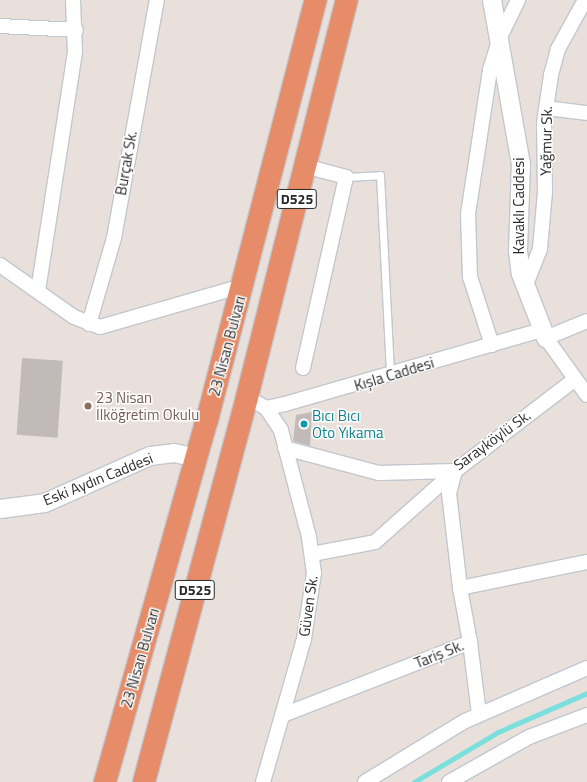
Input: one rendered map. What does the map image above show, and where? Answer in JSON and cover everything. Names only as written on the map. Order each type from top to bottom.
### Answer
[{"type":"highway","name":"23 Nisan Bulvarı","points":[[105,782],[197,458],[316,0]]},
{"type":"highway","name":"23 Nisan Bulvarı","points":[[144,782],[247,397],[347,0]]},
{"type":"highway","points":[[328,75],[357,0]]},
{"type":"street","points":[[38,291],[76,30],[73,0]]},
{"type":"street","name":"Burçak Sk.","points":[[89,324],[114,238],[157,0]]},
{"type":"street","name":"Kavaklı Caddesi","points":[[492,0],[501,35],[503,75],[521,164],[518,251],[525,287],[544,334]]},
{"type":"street","points":[[492,345],[470,277],[468,214],[490,70],[501,35],[518,0]]},
{"type":"street","name":"Yağmur Sk.","points":[[525,287],[540,249],[546,108],[558,49],[585,0]]},
{"type":"street","points":[[0,26],[76,30]]},
{"type":"street","points":[[546,108],[587,113]]},
{"type":"street","points":[[303,368],[346,177],[305,166]]},
{"type":"street","points":[[0,265],[89,324],[100,327],[118,324],[242,286]]},
{"type":"street","name":"Kışla Caddesi","points":[[266,408],[390,375],[492,345],[544,334],[587,321]]},
{"type":"street","points":[[544,334],[574,380],[587,395]]},
{"type":"street","name":"Sarayköylü Sk.","points":[[285,448],[379,473],[455,471],[574,380]]},
{"type":"street","points":[[247,397],[266,408]]},
{"type":"street","name":"Güven Sk.","points":[[263,782],[283,715],[310,613],[312,554],[277,421],[266,408]]},
{"type":"street","name":"Eski Aydın Caddesi","points":[[0,509],[45,503],[150,456],[174,453],[197,458]]},
{"type":"street","points":[[312,554],[375,542],[455,471]]},
{"type":"street","name":"Tariş Sk.","points":[[283,715],[470,642],[460,588],[449,493],[455,471]]},
{"type":"street","points":[[460,588],[587,562]]},
{"type":"street","points":[[470,642],[479,714]]},
{"type":"street","points":[[365,782],[479,714],[587,668]]},
{"type":"street","points":[[450,782],[522,740],[587,715]]},
{"type":"lane","points":[[346,177],[380,175],[390,375]]},
{"type":"building","points":[[22,358],[63,361],[58,438],[17,435]]},
{"type":"building","name":"Bıcı Bıcı Oto Yıkama","points":[[312,412],[310,446],[293,441],[296,415]]},
{"type":"waterway","points":[[414,782],[498,732],[587,693]]},
{"type":"place","name":"23 Nisan İlköğretim Okulu","points":[[88,406]]},
{"type":"place","name":"Bıcı Bıcı Oto Yıkama","points":[[304,424]]}]
